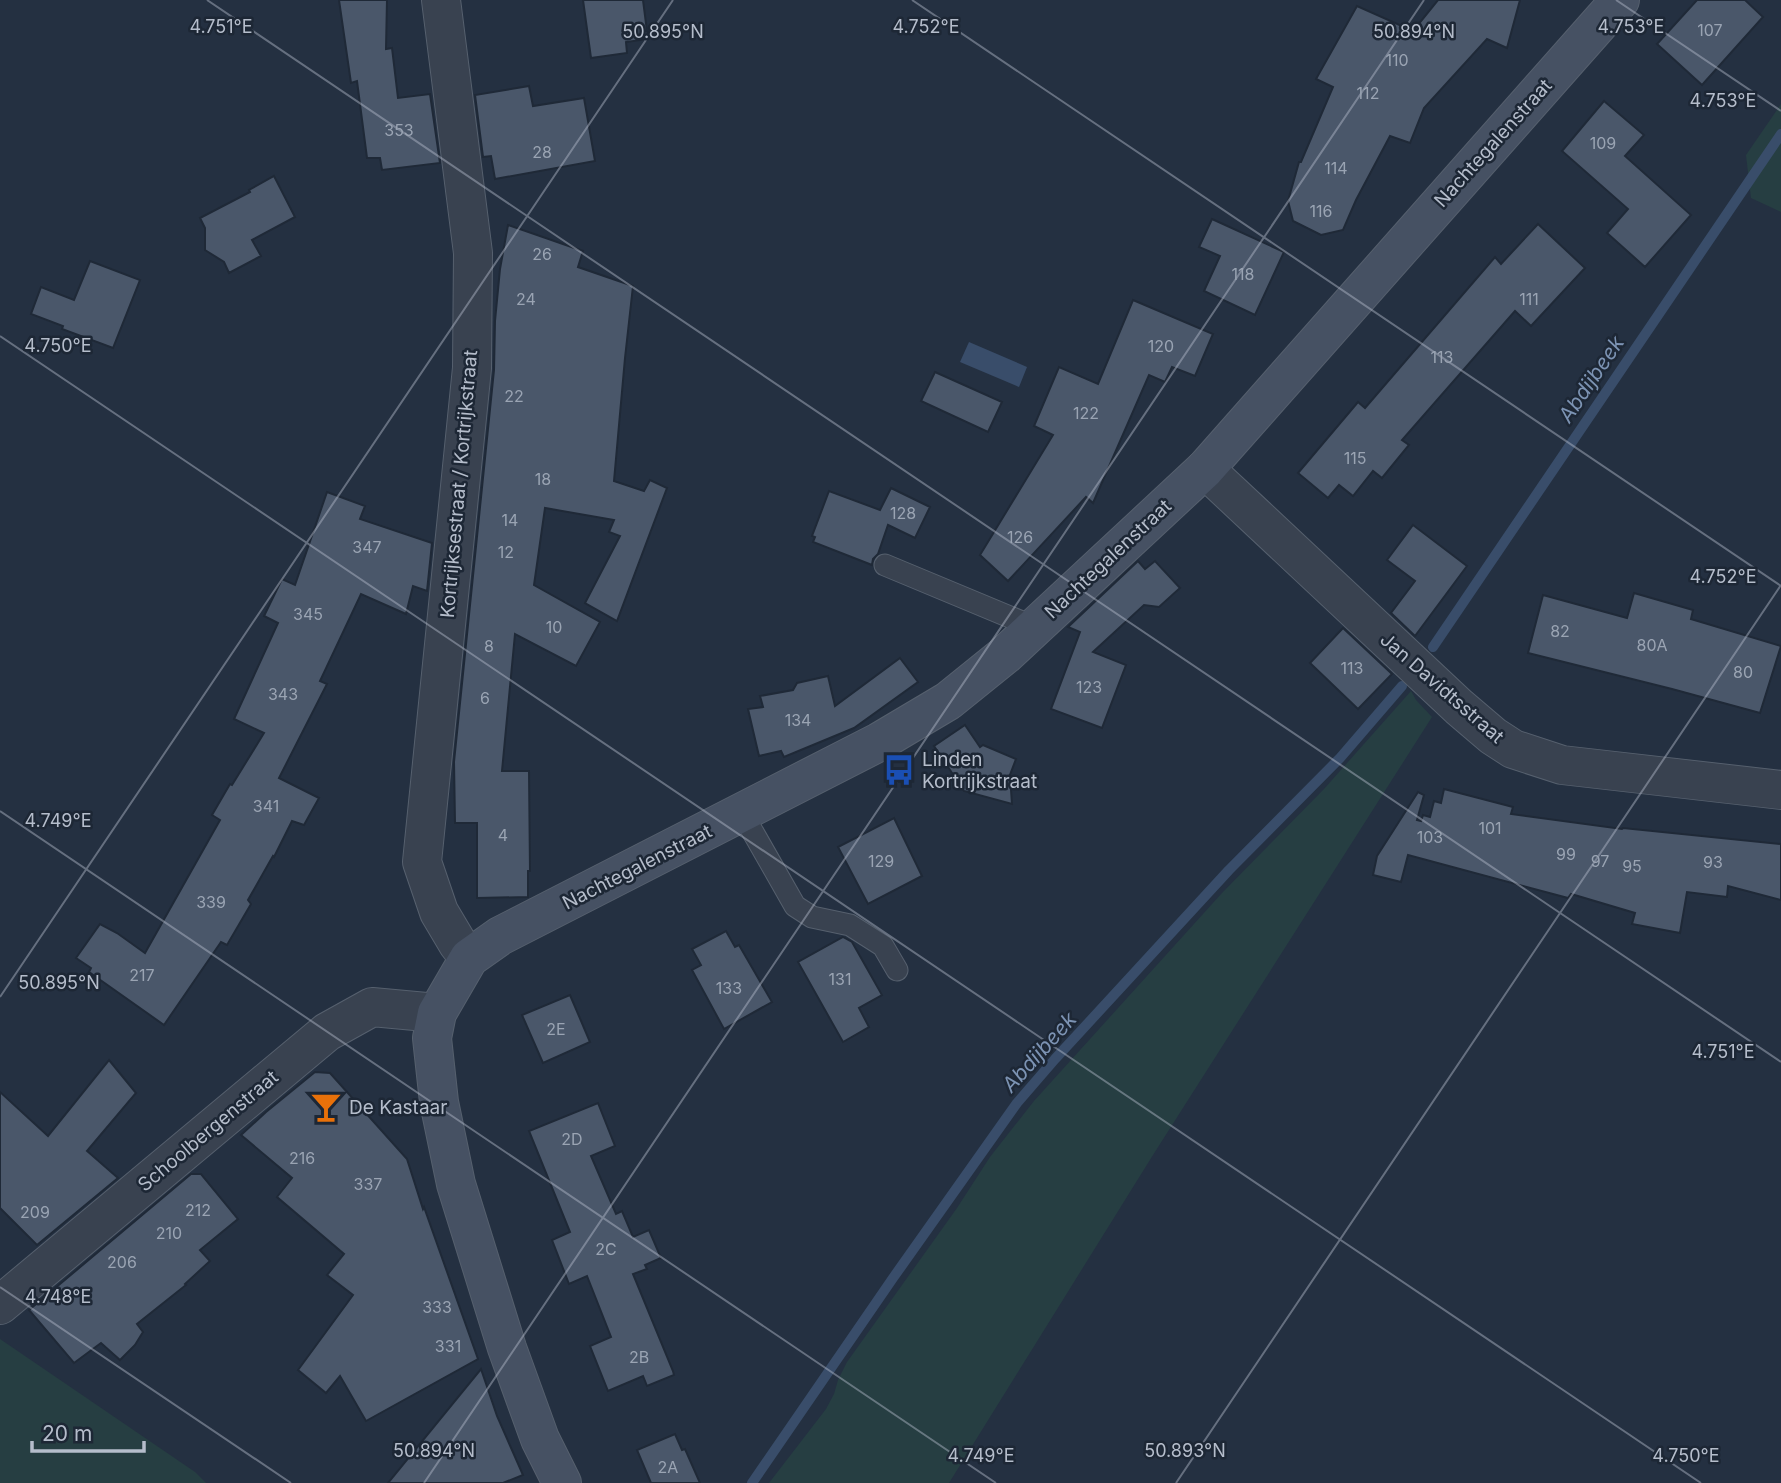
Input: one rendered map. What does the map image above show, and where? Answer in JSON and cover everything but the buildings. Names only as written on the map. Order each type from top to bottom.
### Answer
[{"type":"street","name":"Kortrijksestraat / Kortrijkstraat","points":[[441,0],[473,253],[472,368],[422,862],[439,912],[469,958]]},
{"type":"street","name":"Nachtegalenstraat","points":[[469,958],[500,936],[878,742],[948,701],[1005,655],[1205,469],[1620,0]]},
{"type":"street","name":"Jan Davidtsstraat","points":[[1205,469],[1459,707],[1513,749],[1562,765],[1781,790]]},
{"type":"street","points":[[469,958],[437,1013],[432,1038],[439,1102],[456,1184],[506,1348],[540,1439],[562,1483]]},
{"type":"street","name":"Schoolbergenstraat","points":[[0,1305],[327,1032],[372,1007],[437,1013]]},
{"type":"lane","points":[[885,565],[1034,627]]},
{"type":"lane","points":[[742,813],[795,906],[812,917],[850,925],[883,946],[897,970]]},
{"type":"green space","points":[[1781,104],[1781,212],[1751,198],[1746,155]]},
{"type":"green space","points":[[1411,691],[1432,717],[1153,1155],[949,1483],[769,1483],[826,1409],[847,1362],[957,1208],[990,1157],[1034,1101],[1222,893],[1324,789]]},
{"type":"green space","points":[[0,1339],[195,1472],[206,1483],[0,1483]]},
{"type":"water","points":[[969,342],[1027,367],[1019,387],[960,362]]},
{"type":"waterway","name":"Abdijbeek","points":[[1433,647],[1781,134]]},
{"type":"waterway","name":"Abdijbeek","points":[[752,1483],[1017,1103],[1229,870],[1340,758],[1402,686]]},
{"type":"place","name":"Linden Kortrijkstraat","points":[[899,770]]},
{"type":"place","name":"De Kastaar","points":[[326,1107]]}]
